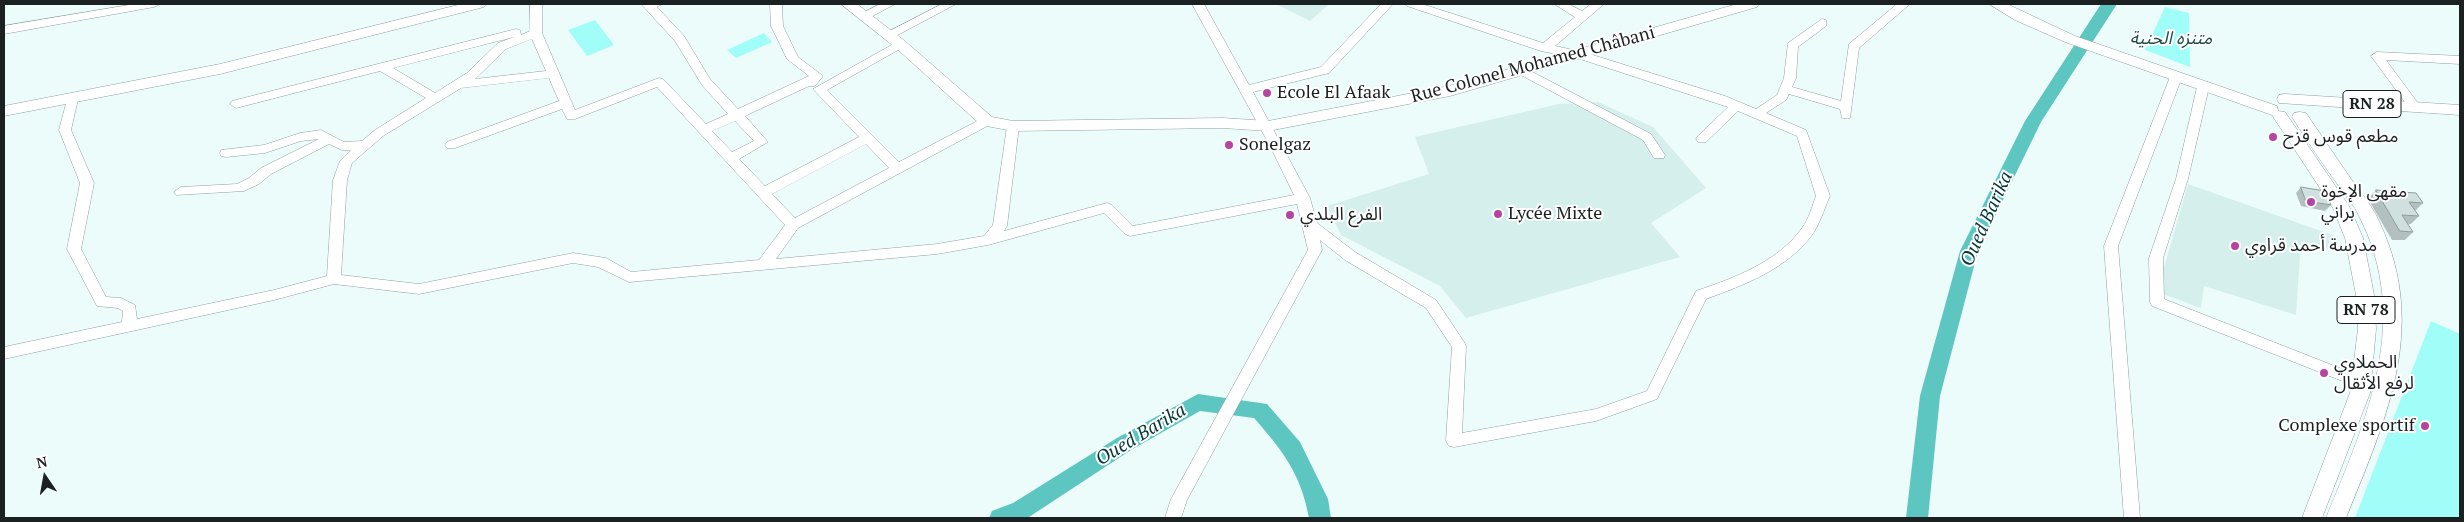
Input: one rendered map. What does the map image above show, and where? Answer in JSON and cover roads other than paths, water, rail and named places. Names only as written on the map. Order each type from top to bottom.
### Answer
[{"type":"main road","points":[[4,111],[220,69],[478,4]]},
{"type":"main road","points":[[848,4],[865,15],[901,45],[987,121]]},
{"type":"main road","name":"Rue Colonel Mohamed Châbani","points":[[987,121],[1013,126],[1223,123],[1268,126],[1450,91],[1752,4]]},
{"type":"main road","points":[[1996,4],[2041,24],[2151,65],[2277,106]]},
{"type":"main road","points":[[2008,4],[2041,24]]},
{"type":"main road","points":[[2151,65],[2203,87],[2301,113],[2322,109]]},
{"type":"main road","name":"RN 28","points":[[2277,106],[2414,106],[2460,110]]},
{"type":"main road","name":"RN 78","points":[[2277,106],[2341,206],[2354,238],[2366,295],[2367,329],[2360,392],[2312,518]]},
{"type":"main road","points":[[2313,135],[2312,124],[2322,109]]},
{"type":"main road","name":"RN 28","points":[[2322,109],[2460,117]]},
{"type":"main road","points":[[2301,113],[2313,135]]},
{"type":"main road","name":"RN 78","points":[[2313,135],[2366,213],[2387,266],[2395,318],[2393,356],[2383,398],[2336,518]]},
{"type":"street","points":[[4,30],[154,4]]},
{"type":"street","points":[[536,4],[536,31],[572,116],[659,82],[793,225]]},
{"type":"street","points":[[656,4],[648,6],[680,39],[706,82],[762,142],[731,158]]},
{"type":"street","points":[[776,4],[777,26],[793,59],[817,76],[814,85]]},
{"type":"street","points":[[865,15],[889,4]]},
{"type":"street","points":[[888,35],[950,4]]},
{"type":"street","points":[[1173,518],[1179,499],[1315,250],[1313,227],[1303,198],[1268,126],[1244,90],[1198,4]]},
{"type":"street","points":[[1244,90],[1324,70],[1387,4]]},
{"type":"street","points":[[1313,227],[1350,256],[1431,304],[1459,346],[1454,441],[1596,415],[1652,395],[1701,296],[1738,282],[1778,261],[1808,231],[1823,196],[1802,133],[1756,115],[1721,98],[1579,55],[1545,48],[1434,7],[1411,4]]},
{"type":"street","points":[[1560,4],[1582,16]]},
{"type":"street","points":[[1545,48],[1598,4]]},
{"type":"street","points":[[1785,90],[1846,110],[1852,47],[1904,4]]},
{"type":"street","points":[[1756,115],[1782,97],[1790,78],[1792,46],[1822,23]]},
{"type":"street","points":[[236,104],[536,31]]},
{"type":"street","points":[[334,278],[340,180],[346,161],[379,133],[471,76],[502,46],[536,31]]},
{"type":"street","points":[[704,130],[814,85],[901,45]]},
{"type":"street","points":[[2414,106],[2377,56],[2460,60]]},
{"type":"street","points":[[382,67],[436,98]]},
{"type":"street","points":[[1523,71],[1647,137],[1658,156]]},
{"type":"street","points":[[458,84],[553,74]]},
{"type":"street","points":[[2132,518],[2111,246],[2176,77]]},
{"type":"street","points":[[814,85],[899,170]]},
{"type":"street","points":[[2203,87],[2182,179],[2156,258],[2157,302],[2360,382]]},
{"type":"street","points":[[72,99],[65,130],[68,144],[87,183],[74,249],[102,302],[121,302],[130,309],[130,326]]},
{"type":"street","points":[[452,145],[566,103]]},
{"type":"street","points":[[1702,139],[1736,106]]},
{"type":"street","points":[[764,264],[793,225],[899,170],[987,121]]},
{"type":"street","points":[[988,240],[1000,226],[1013,126]]},
{"type":"street","points":[[226,153],[265,149],[307,136],[321,134],[342,146],[366,145]]},
{"type":"street","points":[[763,193],[868,138]]},
{"type":"street","points":[[181,192],[239,188],[254,181],[266,171],[329,139]]},
{"type":"street","points":[[4,353],[274,295],[334,278],[419,289],[573,258],[600,262],[629,277],[937,249],[988,240],[1107,208],[1130,232],[1303,198]]},
{"type":"waterway","name":"Oued Barika","points":[[1917,518],[1930,396],[1969,251],[2033,121],[2109,4]]},
{"type":"waterway","name":"Oued Barika","points":[[1000,518],[1021,510],[1124,444],[1198,402],[1260,410],[1293,448],[1317,499],[1320,518]]},
{"type":"place","name":"Ecole El Afaak","points":[[1267,93]]},
{"type":"place","name":"مطعم قوس قزح","points":[[2273,137]]},
{"type":"place","name":"Sonelgaz","points":[[1229,145]]},
{"type":"place","name":"مقهى الإخوة براني","points":[[2311,202]]},
{"type":"place","name":"Lycée Mixte","points":[[1498,214]]},
{"type":"place","name":"الفرع البلدي","points":[[1290,215]]},
{"type":"place","name":"مدرسة أحمد قراوي","points":[[2235,246]]},
{"type":"place","name":"الحملاوي لرفع الأثقال","points":[[2324,373]]},
{"type":"place","name":"Complexe sportif","points":[[2425,426]]},
{"type":"park label","name":"متنزه الحنية","points":[[2171,39]]}]
